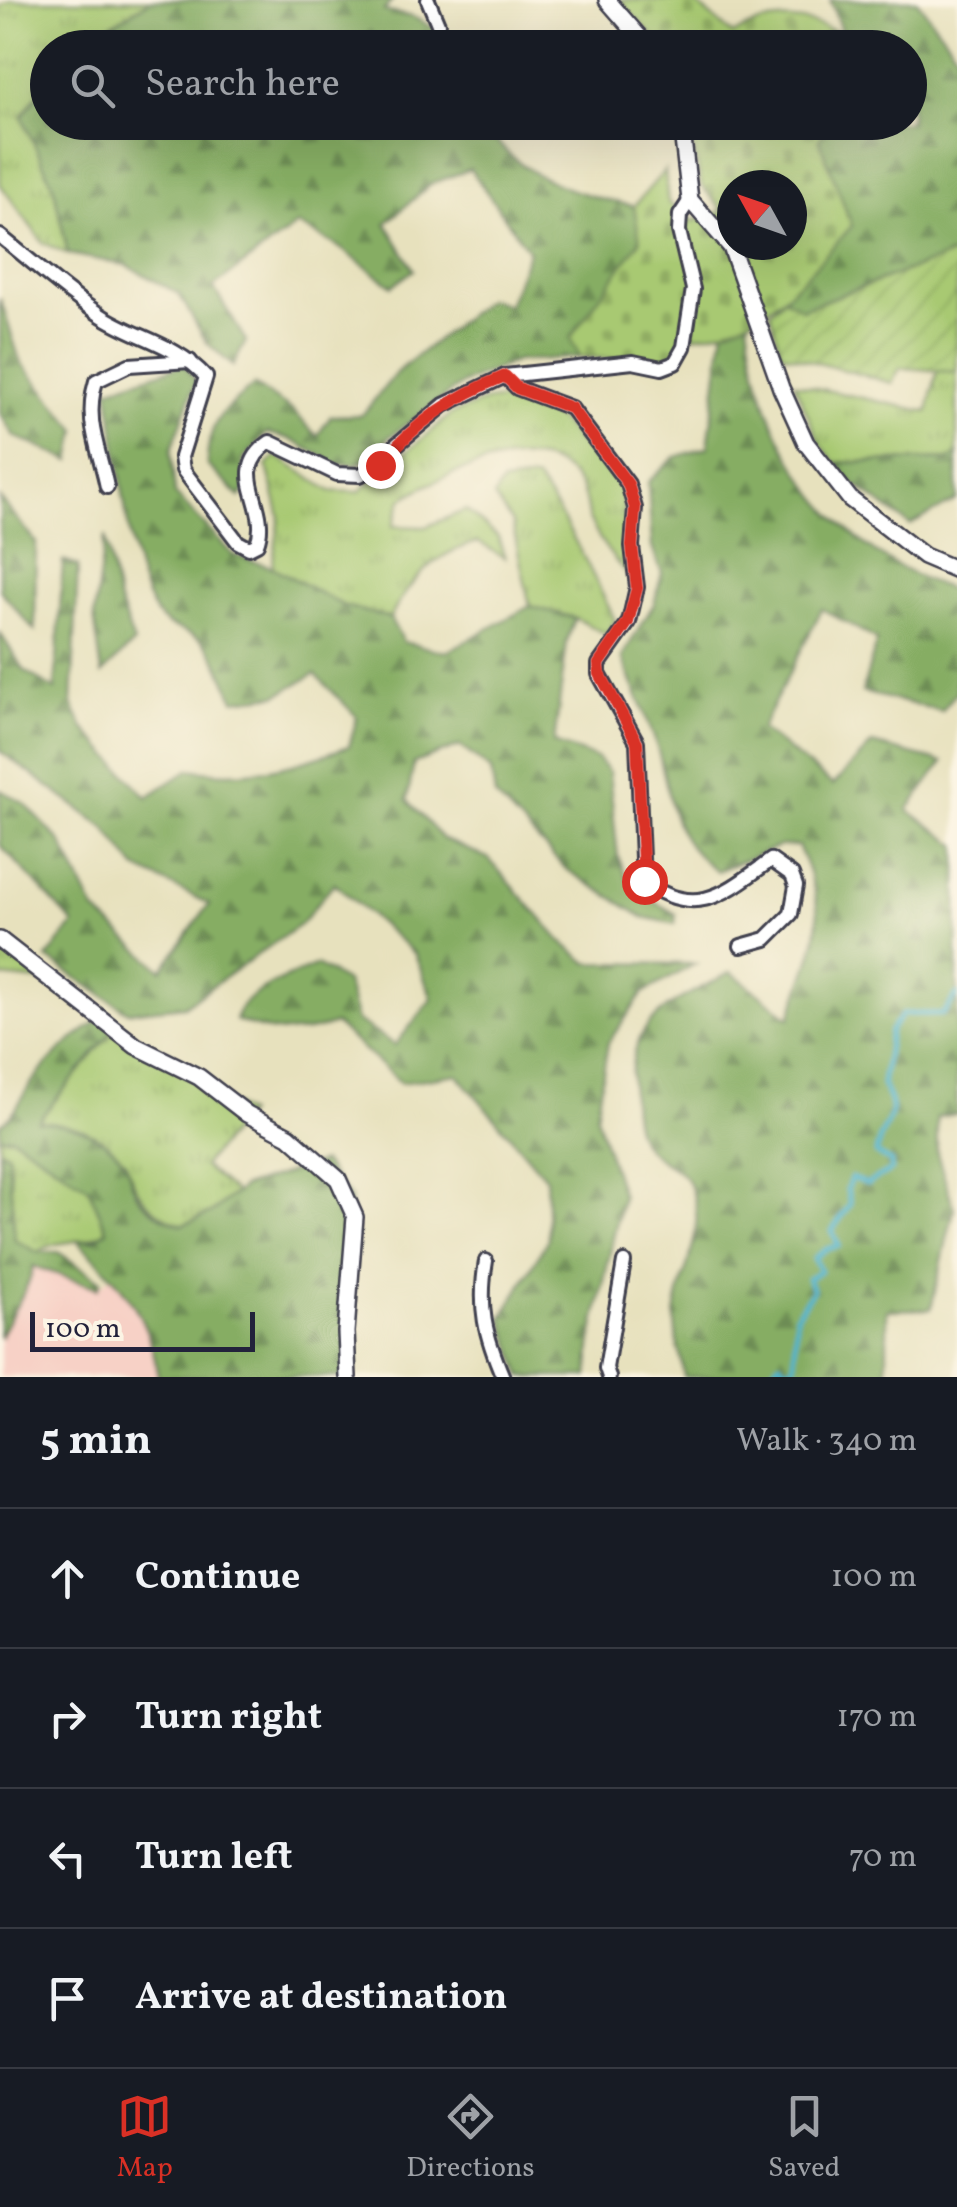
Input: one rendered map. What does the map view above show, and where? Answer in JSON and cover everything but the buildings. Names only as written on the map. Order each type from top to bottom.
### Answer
[{"type":"street","points":[[428,0],[438,24]]},
{"type":"street","points":[[606,0],[633,30]]},
{"type":"street","points":[[683,140],[690,200],[731,246],[806,443],[850,498],[924,556],[957,570]]},
{"type":"street","points":[[0,236],[101,316],[192,361],[206,377],[182,457],[183,470],[238,542],[249,548],[261,533],[248,465],[256,452],[270,442],[337,474],[360,475],[380,465],[396,445],[444,404],[505,376],[633,362],[662,368],[675,363],[684,347],[693,288],[680,231],[680,215],[690,200]]},
{"type":"street","points":[[107,487],[98,444],[89,427],[88,407],[96,381],[129,364],[192,361]]},
{"type":"street","points":[[505,376],[517,388],[571,408],[628,484],[635,508],[632,546],[637,588],[628,622],[599,664],[600,674],[637,742],[644,881],[668,899],[706,901],[772,860],[792,874],[796,886],[792,914],[766,939],[741,946]]},
{"type":"street","points":[[0,940],[136,1046],[199,1077],[247,1114],[289,1136],[338,1179],[356,1216],[346,1332],[348,1377]]},
{"type":"street","points":[[486,1262],[480,1312],[483,1332],[503,1377]]},
{"type":"street","points":[[610,1377],[606,1368],[624,1262]]},
{"type":"shaded area","points":[[32,1266],[97,1288],[112,1276],[129,1293],[147,1328],[158,1377],[0,1377],[0,1338],[10,1311],[31,1281]]},
{"type":"green space","points":[[11,0],[151,0],[102,30],[30,30],[30,105],[22,116],[54,188],[68,254],[43,243],[0,184],[0,6]]},
{"type":"green space","points":[[151,0],[392,0],[384,11],[413,17],[437,30],[104,30]]},
{"type":"green space","points":[[619,0],[692,0],[727,30],[647,30]]},
{"type":"green space","points":[[830,0],[917,0],[957,54],[957,253],[801,309],[784,298],[852,226],[818,140],[927,140],[927,30],[841,30]]},
{"type":"green space","points":[[775,20],[816,24],[831,30],[743,30]]},
{"type":"green space","points":[[30,105],[30,135],[22,117]]},
{"type":"green space","points":[[32,140],[496,140],[536,174],[575,191],[634,206],[641,241],[570,338],[580,357],[517,361],[463,383],[389,437],[373,457],[356,464],[339,465],[287,438],[267,433],[243,460],[247,486],[240,497],[207,465],[214,427],[243,394],[254,385],[292,410],[317,436],[331,416],[362,415],[397,372],[488,299],[508,305],[529,251],[470,169],[431,184],[386,223],[414,270],[392,286],[336,245],[297,225],[213,287],[246,341],[233,366],[207,343],[179,294],[126,265],[68,254],[54,188]]},
{"type":"green space","points":[[692,140],[819,140],[852,226],[780,300],[738,325],[686,336],[677,357],[666,362],[580,357],[570,338],[640,241],[634,206],[665,170],[668,202],[693,221],[717,213],[717,260],[807,260],[807,170],[717,170],[717,204],[701,185]]},
{"type":"green space","points":[[957,253],[957,372],[900,368],[892,383],[781,353],[770,312],[784,298],[802,309]]},
{"type":"green space","points":[[0,298],[20,361],[77,430],[71,461],[14,436],[0,414]]},
{"type":"green space","points":[[748,320],[755,366],[768,410],[787,451],[811,488],[840,522],[874,551],[913,574],[957,591],[957,691],[942,711],[862,692],[877,640],[822,609],[761,729],[833,785],[872,744],[943,762],[908,810],[957,845],[957,1114],[937,1117],[937,1153],[954,1209],[931,1309],[887,1310],[887,1377],[684,1377],[675,1316],[696,1230],[695,1203],[683,1174],[643,1143],[634,1118],[632,1071],[636,1049],[655,1017],[731,972],[790,1018],[816,933],[815,895],[798,846],[780,846],[717,871],[688,844],[674,815],[652,733],[622,657],[654,604],[662,573],[652,548],[648,482],[675,457],[708,447],[724,328]]},
{"type":"green space","points":[[185,364],[196,382],[171,451],[175,494],[233,555],[272,567],[344,606],[390,618],[403,642],[446,652],[530,606],[575,618],[567,641],[554,743],[597,758],[609,772],[618,857],[632,889],[676,914],[675,924],[643,917],[566,869],[495,796],[491,770],[460,746],[414,763],[407,800],[443,839],[488,858],[562,942],[588,963],[695,964],[643,993],[608,1043],[596,1116],[622,1196],[592,1338],[588,1377],[522,1377],[502,1318],[548,1239],[546,1178],[457,1074],[401,1083],[335,1024],[285,1032],[235,1020],[240,1009],[258,992],[317,965],[346,982],[357,1021],[395,1045],[432,999],[415,954],[334,883],[301,924],[184,1006],[128,1012],[47,958],[74,924],[0,845],[0,790],[24,803],[61,842],[95,911],[162,970],[209,904],[136,868],[105,828],[0,751],[0,633],[24,670],[55,690],[63,561],[78,566],[72,704],[83,727],[147,797],[190,769],[251,772],[349,746],[357,717],[315,674],[277,695],[235,700],[206,645],[161,619],[149,602],[125,510],[108,389]]},
{"type":"green space","points":[[937,371],[957,372],[957,453],[950,459],[836,463],[820,444],[794,383],[928,412]]},
{"type":"green space","points":[[526,397],[561,422],[622,487],[630,578],[598,536],[582,491],[567,471],[546,460],[522,457],[469,468],[402,499],[393,526],[425,527],[466,510],[498,537],[505,558],[478,542],[448,553],[416,580],[390,618],[344,606],[272,567],[280,517],[267,466],[276,456],[331,491],[359,492],[451,414],[487,401]]},
{"type":"green space","points":[[957,453],[957,500],[910,525],[850,481],[836,463],[950,459]]},
{"type":"green space","points":[[536,479],[569,529],[615,620],[606,634],[575,618],[530,606],[512,523],[494,497],[502,483]]},
{"type":"green space","points":[[0,498],[36,542],[35,631],[0,590]]},
{"type":"green space","points":[[105,536],[118,599],[134,643],[102,674],[94,616]]},
{"type":"green space","points":[[0,940],[52,982],[0,977]]},
{"type":"green space","points":[[104,1017],[116,1027],[38,1121],[73,1127],[105,1142],[125,1162],[142,1201],[161,1216],[183,1225],[211,1213],[243,1187],[322,1162],[350,1198],[348,1377],[158,1377],[148,1334],[131,1301],[78,1241],[95,1239],[107,1230],[88,1187],[12,1137],[0,1137],[0,1125],[41,1071]]},
{"type":"green space","points":[[116,1027],[247,1114],[203,1166],[236,1193],[211,1213],[183,1225],[161,1215],[145,1201],[125,1160],[37,1121]]},
{"type":"green space","points":[[0,1137],[12,1137],[88,1187],[107,1230],[37,1252],[15,1240],[8,1154],[0,1149]]},
{"type":"green space","points":[[0,1149],[8,1154],[15,1240],[37,1252],[58,1252],[101,1281],[98,1288],[33,1266],[0,1338]]},
{"type":"waterway","points":[[763,1377],[780,1362],[787,1369],[795,1365],[796,1315],[813,1290],[808,1279],[820,1271],[814,1258],[839,1246],[832,1231],[850,1204],[847,1189],[851,1178],[867,1184],[891,1170],[891,1162],[876,1153],[891,1112],[882,1085],[890,1030],[903,1014],[943,1014],[957,995]]},
{"type":"route","points":[[380,465],[396,445],[444,404],[505,376],[517,388],[571,408],[628,484],[635,508],[632,546],[637,588],[628,622],[599,664],[600,674],[637,742],[644,881]]}]
